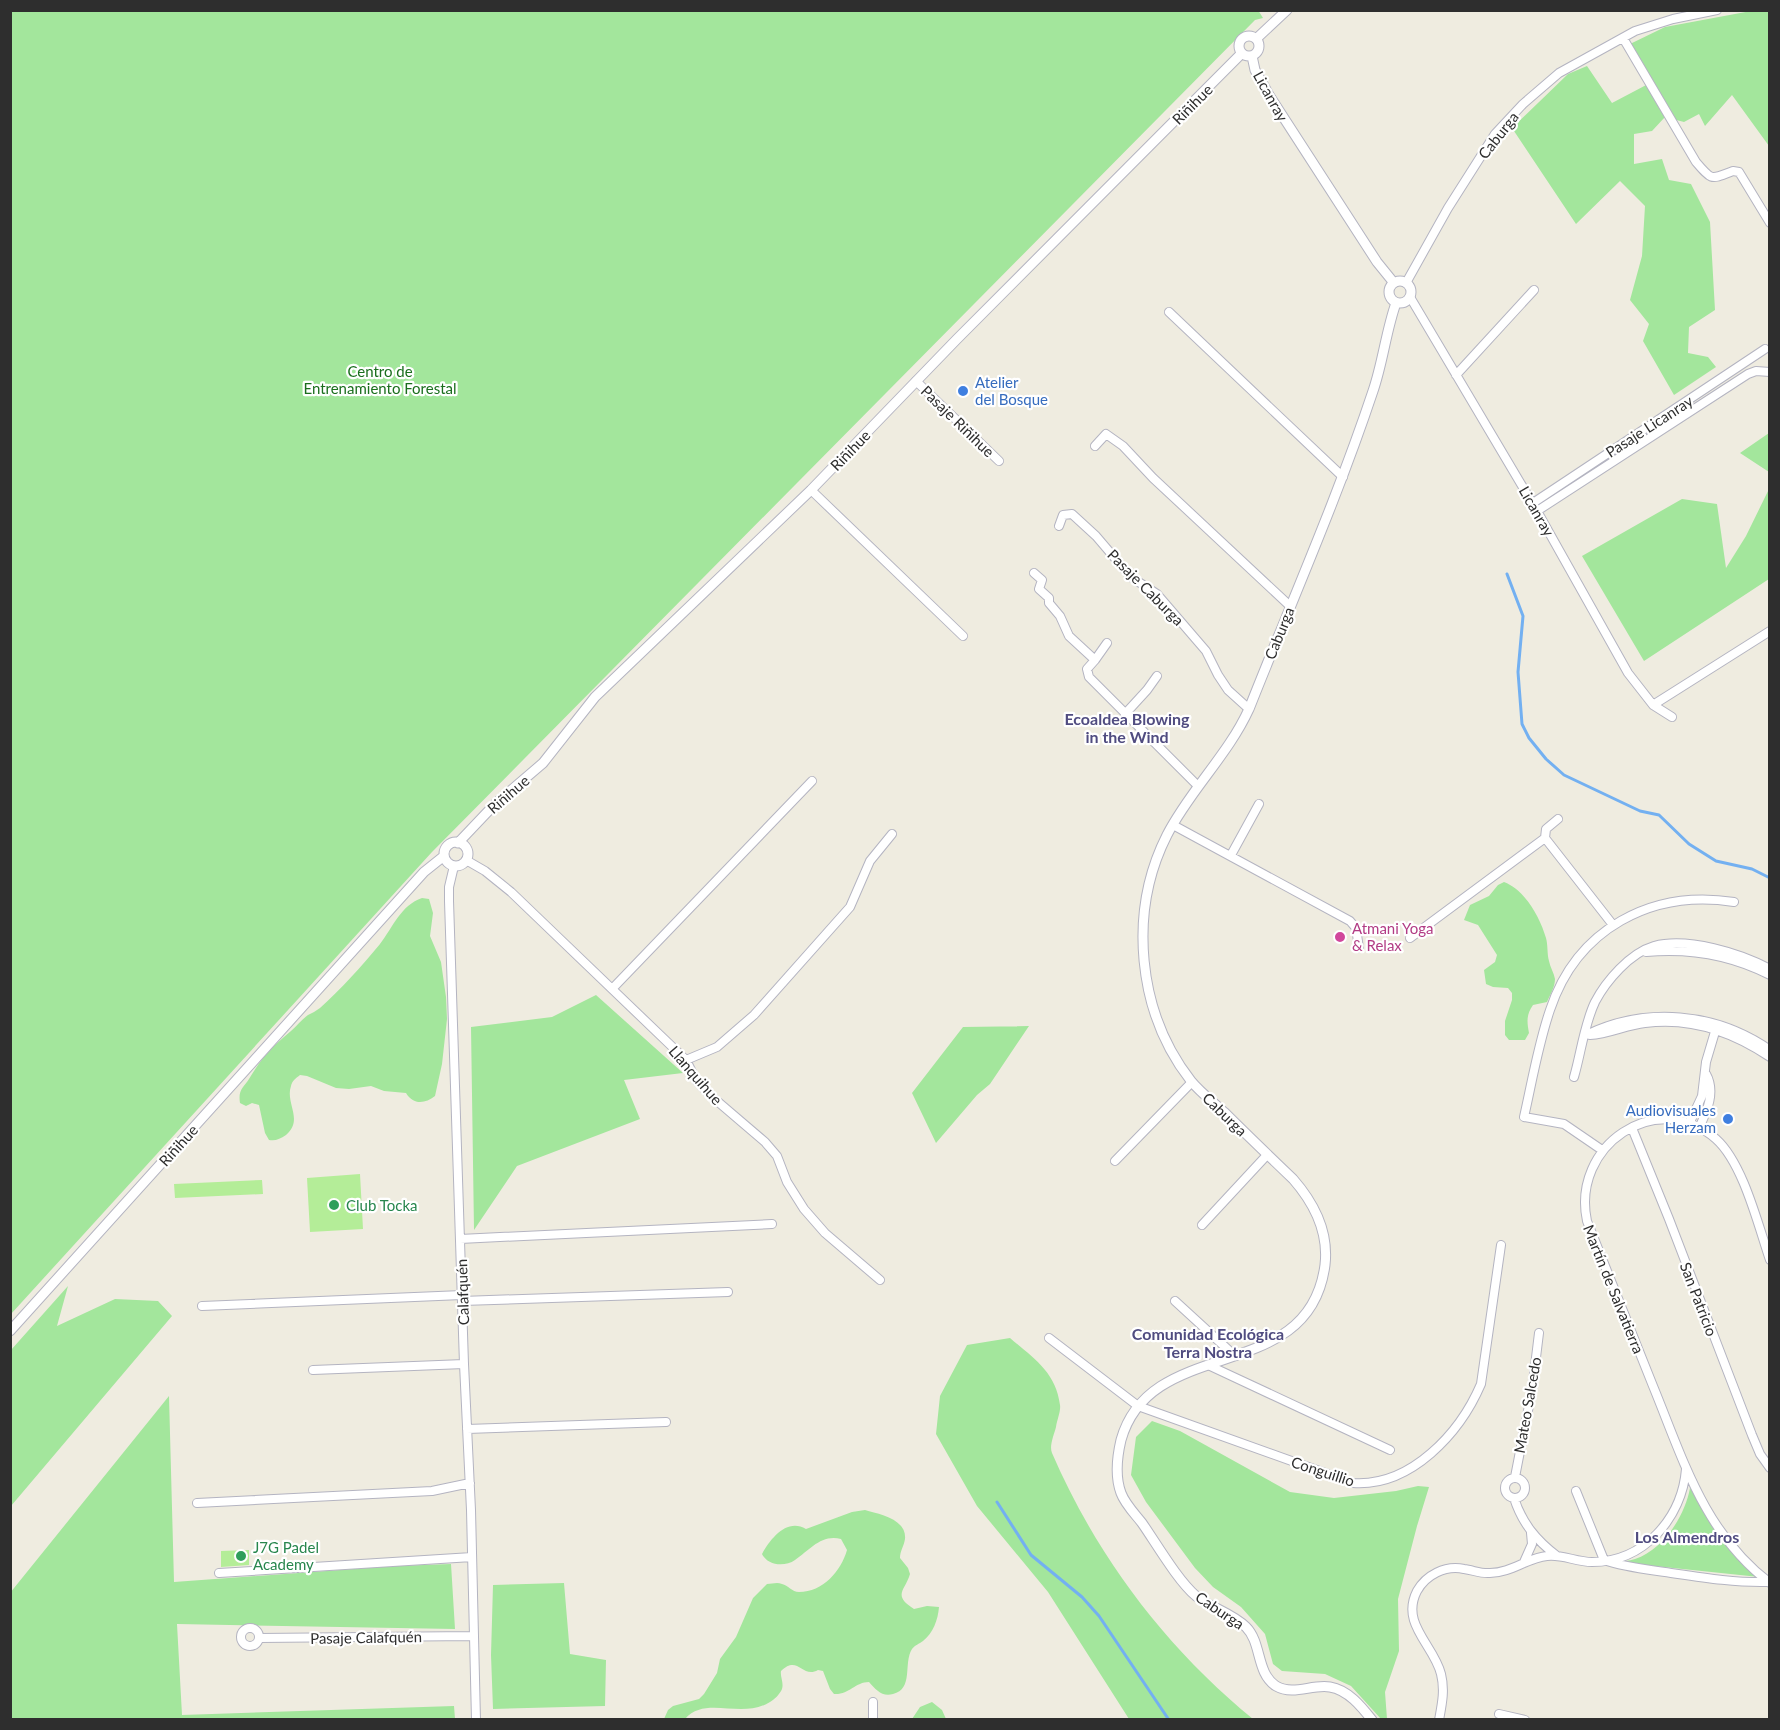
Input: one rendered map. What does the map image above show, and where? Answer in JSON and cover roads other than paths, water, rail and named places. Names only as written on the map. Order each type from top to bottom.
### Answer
[{"type":"street","name":"Riñihue","points":[[10,1331],[424,872],[444,856],[448,846],[458,843],[495,804],[543,763],[595,697],[811,490],[1241,54],[1238,49],[1240,40],[1247,36],[1256,39],[1287,10]]},
{"type":"street","name":"Caburga","points":[[1406,283],[1448,208],[1495,134],[1523,104],[1559,73],[1635,31],[1673,19],[1717,10]]},
{"type":"street","points":[[1623,38],[1696,162],[1706,174],[1712,177],[1721,177],[1730,171],[1739,172],[1770,224]]},
{"type":"street","points":[[1241,54],[1247,57],[1257,52],[1259,47],[1256,39]]},
{"type":"street","name":"Licanray","points":[[1252,56],[1256,70],[1269,95],[1377,262],[1394,283]]},
{"type":"street","points":[[1394,283],[1400,281],[1406,283],[1410,288],[1410,297],[1402,303],[1396,303]]},
{"type":"street","name":"Caburga","points":[[1372,1719],[1356,1701],[1335,1689],[1329,1687],[1302,1691],[1284,1689],[1274,1684],[1265,1672],[1249,1629],[1189,1589],[1122,1496],[1118,1476],[1118,1455],[1126,1425],[1138,1406],[1151,1392],[1167,1381],[1279,1338],[1296,1324],[1310,1306],[1323,1274],[1324,1238],[1313,1205],[1293,1179],[1192,1082],[1174,1056],[1160,1027],[1150,995],[1144,962],[1143,927],[1148,893],[1156,863],[1173,825],[1198,786],[1236,735],[1249,709],[1343,477],[1374,388],[1387,328],[1396,303],[1389,295],[1394,283]]},
{"type":"street","points":[[1456,375],[1534,290]]},
{"type":"street","name":"Licanray","points":[[1410,297],[1533,503],[1628,673],[1653,705],[1672,717]]},
{"type":"street","points":[[1169,312],[1343,477]]},
{"type":"street","name":"Pasaje Licanray","points":[[1533,503],[1765,349]]},
{"type":"street","points":[[1537,512],[1748,374],[1756,371],[1770,372]]},
{"type":"street","name":"Pasaje Riñihue","points":[[916,381],[999,460]]},
{"type":"street","points":[[1095,446],[1106,434],[1123,446],[1153,478],[1290,606]]},
{"type":"street","points":[[811,490],[963,636]]},
{"type":"street","name":"Pasaje Caburga","points":[[1059,526],[1063,515],[1072,514],[1096,536],[1131,577],[1157,594],[1206,651],[1228,690],[1249,709]]},
{"type":"street","points":[[1034,573],[1042,580],[1040,590],[1060,616],[1069,636],[1095,660]]},
{"type":"street","points":[[1653,705],[1770,631]]},
{"type":"street","points":[[1107,643],[1087,669],[1089,677],[1198,786]]},
{"type":"street","points":[[1125,714],[1157,676]]},
{"type":"street","points":[[612,989],[813,780]]},
{"type":"street","points":[[1231,855],[1259,804]]},
{"type":"street","points":[[1558,819],[1546,829],[1545,838],[1613,925]]},
{"type":"street","points":[[1173,825],[1350,921],[1356,928],[1359,948]]},
{"type":"street","points":[[686,1060],[717,1047],[754,1015],[850,907],[870,861],[892,834]]},
{"type":"street","points":[[1410,938],[1545,838]]},
{"type":"street","points":[[444,856],[447,862],[454,866],[461,865],[466,860],[466,849],[458,843]]},
{"type":"street","name":"Llanquihue","points":[[466,860],[485,871],[511,892],[686,1060],[696,1080],[710,1095],[765,1142],[777,1156],[787,1182],[804,1209],[825,1233],[880,1280]]},
{"type":"street","name":"Calafquén","points":[[454,866],[449,887],[476,1719]]},
{"type":"street","points":[[1602,1150],[1564,1124],[1524,1117],[1550,1010],[1570,969],[1585,949],[1613,925],[1637,912],[1663,904],[1707,899],[1734,902]]},
{"type":"street","points":[[1574,1077],[1595,1002],[1607,983],[1623,966],[1642,953],[1656,946],[1689,945],[1729,952],[1753,960],[1770,969]]},
{"type":"street","points":[[1642,953],[1678,951],[1709,954],[1739,962],[1770,975]]},
{"type":"street","points":[[1586,1035],[1600,1034],[1647,1022],[1685,1023],[1717,1027],[1745,1035],[1770,1050]]},
{"type":"street","points":[[1717,1027],[1770,1057]]},
{"type":"street","points":[[1689,1125],[1702,1096],[1710,1047],[1717,1027]]},
{"type":"street","points":[[1699,1128],[1709,1102],[1710,1081],[1705,1073]]},
{"type":"street","points":[[1115,1161],[1192,1082]]},
{"type":"street","name":"Martín de Salvatierra","points":[[1769,1583],[1720,1534],[1701,1502],[1686,1467],[1587,1221],[1584,1203],[1586,1184],[1592,1166],[1602,1150],[1616,1137],[1632,1128],[1660,1121],[1699,1128],[1717,1140],[1731,1156],[1770,1260]]},
{"type":"street","name":"San Patricio","points":[[1632,1128],[1752,1435],[1760,1454],[1770,1468]]},
{"type":"street","points":[[1202,1225],[1268,1155]]},
{"type":"street","points":[[460,1239],[772,1224]]},
{"type":"street","name":"Conguillio","points":[[1049,1338],[1138,1406],[1353,1483],[1379,1482],[1396,1477],[1440,1444],[1459,1423],[1475,1398],[1481,1384],[1501,1245]]},
{"type":"street","points":[[202,1305],[728,1292]]},
{"type":"street","points":[[1175,1301],[1235,1356]]},
{"type":"street","name":"Mateo Salcedo","points":[[1515,1478],[1532,1390],[1539,1333]]},
{"type":"street","points":[[313,1370],[464,1364]]},
{"type":"street","points":[[1208,1365],[1390,1450]]},
{"type":"street","points":[[467,1429],[666,1422]]},
{"type":"street","name":"Martín de Salvatierra","points":[[1439,1719],[1443,1683],[1436,1661],[1418,1632],[1413,1619],[1413,1606],[1417,1591],[1427,1579],[1446,1569],[1458,1568],[1493,1574],[1545,1556],[1592,1562],[1628,1555],[1638,1550],[1664,1527],[1680,1499],[1686,1467]]},
{"type":"street","name":"Mateo Salcedo","points":[[1514,1498],[1522,1496],[1526,1488],[1521,1479],[1515,1478],[1507,1482],[1505,1488],[1507,1494],[1514,1498],[1518,1511],[1530,1532],[1557,1556]]},
{"type":"street","points":[[197,1503],[432,1491],[470,1483]]},
{"type":"street","points":[[1576,1491],[1604,1560]]},
{"type":"street","points":[[1524,1562],[1532,1544],[1530,1532]]},
{"type":"street","points":[[219,1574],[472,1557]]},
{"type":"street","name":"Martín de Salvatierra","points":[[1604,1560],[1622,1566],[1744,1582],[1769,1583]]},
{"type":"street","name":"Pasaje Calafquén","points":[[259,1638],[473,1636]]},
{"type":"street","points":[[873,1702],[873,1719]]},
{"type":"street","points":[[1499,1714],[1525,1719]]},
{"type":"waterway","points":[[1507,574],[1523,616],[1518,672],[1522,724],[1529,738],[1546,759],[1564,775],[1640,811],[1659,815],[1689,844],[1716,861],[1752,869],[1770,878]]},
{"type":"waterway","points":[[997,1502],[1031,1555],[1082,1597],[1099,1616],[1169,1720]]},
{"type":"place","name":"Atelier del Bosque","points":[[963,391]]},
{"type":"place","name":"Atmani Yoga & Relax","points":[[1340,937]]},
{"type":"place","name":"Audiovisuales Herzam","points":[[1728,1119]]},
{"type":"place","name":"Club Tocka","points":[[334,1205]]},
{"type":"place","name":"J7G Padel Academy","points":[[241,1556]]},
{"type":"district","name":"Ecoaldea Blowing in the Wind","points":[[1127,727]]},
{"type":"district","name":"Comunidad Ecológica Terra Nostra","points":[[1208,1342]]},
{"type":"district","name":"Los Almendros","points":[[1687,1536]]},
{"type":"park label","name":"Centro de Entrenamiento Forestal","points":[[380,380]]}]
